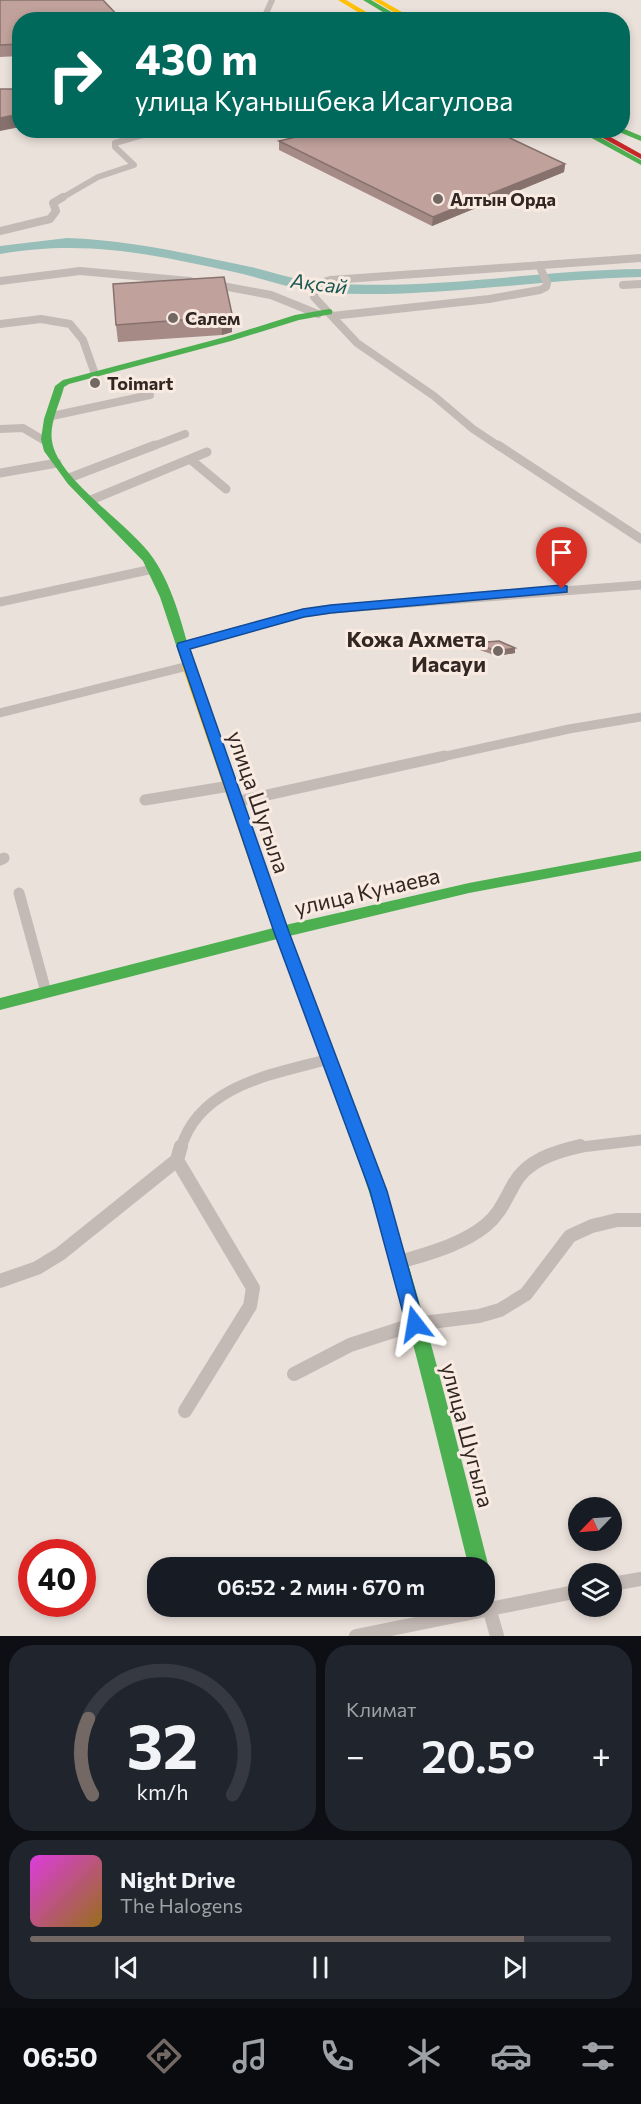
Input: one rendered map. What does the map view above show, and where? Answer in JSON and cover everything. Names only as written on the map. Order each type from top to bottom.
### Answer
[{"type":"main road","points":[[341,0],[363,12]]},
{"type":"main road","points":[[350,0],[383,6]]},
{"type":"main road","points":[[366,0],[388,12]]},
{"type":"main road","points":[[595,138],[641,163]]},
{"type":"main road","points":[[606,138],[641,156]]},
{"type":"main road","points":[[626,138],[641,146]]},
{"type":"main road","points":[[45,441],[60,386],[66,382],[228,339],[298,317],[326,314]]},
{"type":"main road","name":"улица Шугыла","points":[[45,441],[47,449],[69,478],[146,556],[183,646],[281,932],[379,1191],[400,1262],[476,1557]]},
{"type":"main road","name":"улица Кунаева","points":[[0,1004],[281,932],[469,888],[641,856]]},
{"type":"street","points":[[0,231],[50,219],[56,211],[54,203],[66,193],[98,177],[134,165],[115,147],[115,143],[132,138]]},
{"type":"street","points":[[641,258],[322,282],[314,292],[314,297],[326,314],[349,337],[434,396],[473,429],[641,539]]},
{"type":"street","points":[[0,281],[68,272],[135,275],[236,287],[326,314],[517,295],[540,290],[547,283],[539,265]]},
{"type":"street","points":[[623,285],[641,284]]},
{"type":"street","points":[[0,324],[41,320],[60,320],[70,324],[78,331],[95,374]]},
{"type":"street","points":[[52,416],[64,416],[150,395]]},
{"type":"street","points":[[0,429],[23,428],[45,441]]},
{"type":"street","points":[[69,478],[185,434]]},
{"type":"street","points":[[91,500],[207,452]]},
{"type":"street","points":[[189,459],[225,489]]},
{"type":"street","points":[[0,473],[57,463]]},
{"type":"street","points":[[0,602],[153,569]]},
{"type":"street","points":[[183,646],[303,613],[331,609],[562,589],[641,585]]},
{"type":"street","points":[[0,713],[188,666]]},
{"type":"street","points":[[235,802],[569,729],[641,717]]},
{"type":"street","points":[[145,800],[230,786]]},
{"type":"street","points":[[19,893],[46,992]]},
{"type":"street","points":[[0,1281],[37,1268],[60,1254],[177,1160],[188,1128],[217,1097],[247,1083],[329,1059]]},
{"type":"street","points":[[400,1262],[465,1237],[495,1217],[524,1169],[539,1159],[588,1145],[641,1140]]},
{"type":"street","points":[[177,1160],[253,1288],[250,1306],[185,1410]]},
{"type":"street","points":[[294,1374],[350,1345],[415,1324],[479,1316],[500,1310],[526,1294],[570,1236],[592,1226],[617,1220],[641,1221]]},
{"type":"street","points":[[622,1582],[641,1579]]},
{"type":"street","points":[[495,1606],[568,1592]]},
{"type":"street","points":[[356,1636],[443,1617]]},
{"type":"street","points":[[492,1617],[497,1636]]},
{"type":"building","points":[[0,0],[103,0],[114,12],[12,12],[12,44],[0,45]]},
{"type":"building","points":[[0,89],[12,89],[12,116],[0,118]]},
{"type":"building","name":"Алтын Орда","points":[[292,138],[510,138],[565,164],[433,217],[279,141]]},
{"type":"building","points":[[224,277],[232,314],[221,317],[116,325],[113,284]]},
{"type":"building","points":[[499,641],[515,648],[497,651],[474,643]]},
{"type":"waterway","name":"Ақсай","points":[[0,250],[34,244],[67,242],[129,246],[327,288],[406,288],[562,276],[641,273]]},
{"type":"traffic: fast","points":[[366,0],[388,12]]},
{"type":"traffic: fast","points":[[630,134],[641,139]]},
{"type":"traffic: fast","points":[[595,138],[641,163]]},
{"type":"traffic: fast","points":[[188,666],[166,597],[148,559],[72,482],[49,451],[47,433],[60,386],[66,382],[228,339],[298,317],[329,312]]},
{"type":"traffic: fast","points":[[0,1004],[281,932],[469,888],[641,856]]},
{"type":"traffic: fast","points":[[360,1141],[379,1193],[411,1299],[476,1557]]},
{"type":"traffic: slow","points":[[341,0],[363,12]]},
{"type":"traffic: slow","points":[[376,0],[398,12]]},
{"type":"traffic: slow","points":[[188,666],[270,901]]},
{"type":"traffic: jam","points":[[606,138],[641,157]]},
{"type":"traffic: jam","points":[[270,901],[360,1141]]},
{"type":"place","name":"Алтын Орда","points":[[438,199]]},
{"type":"place","name":"Салем","points":[[173,318]]},
{"type":"place","name":"Toimart","points":[[95,383]]},
{"type":"place","name":"Кожа Ахмета Иасауи","points":[[498,651]]},
{"type":"route","points":[[415,1324],[379,1191],[281,932],[183,646],[303,613],[562,589]]}]
